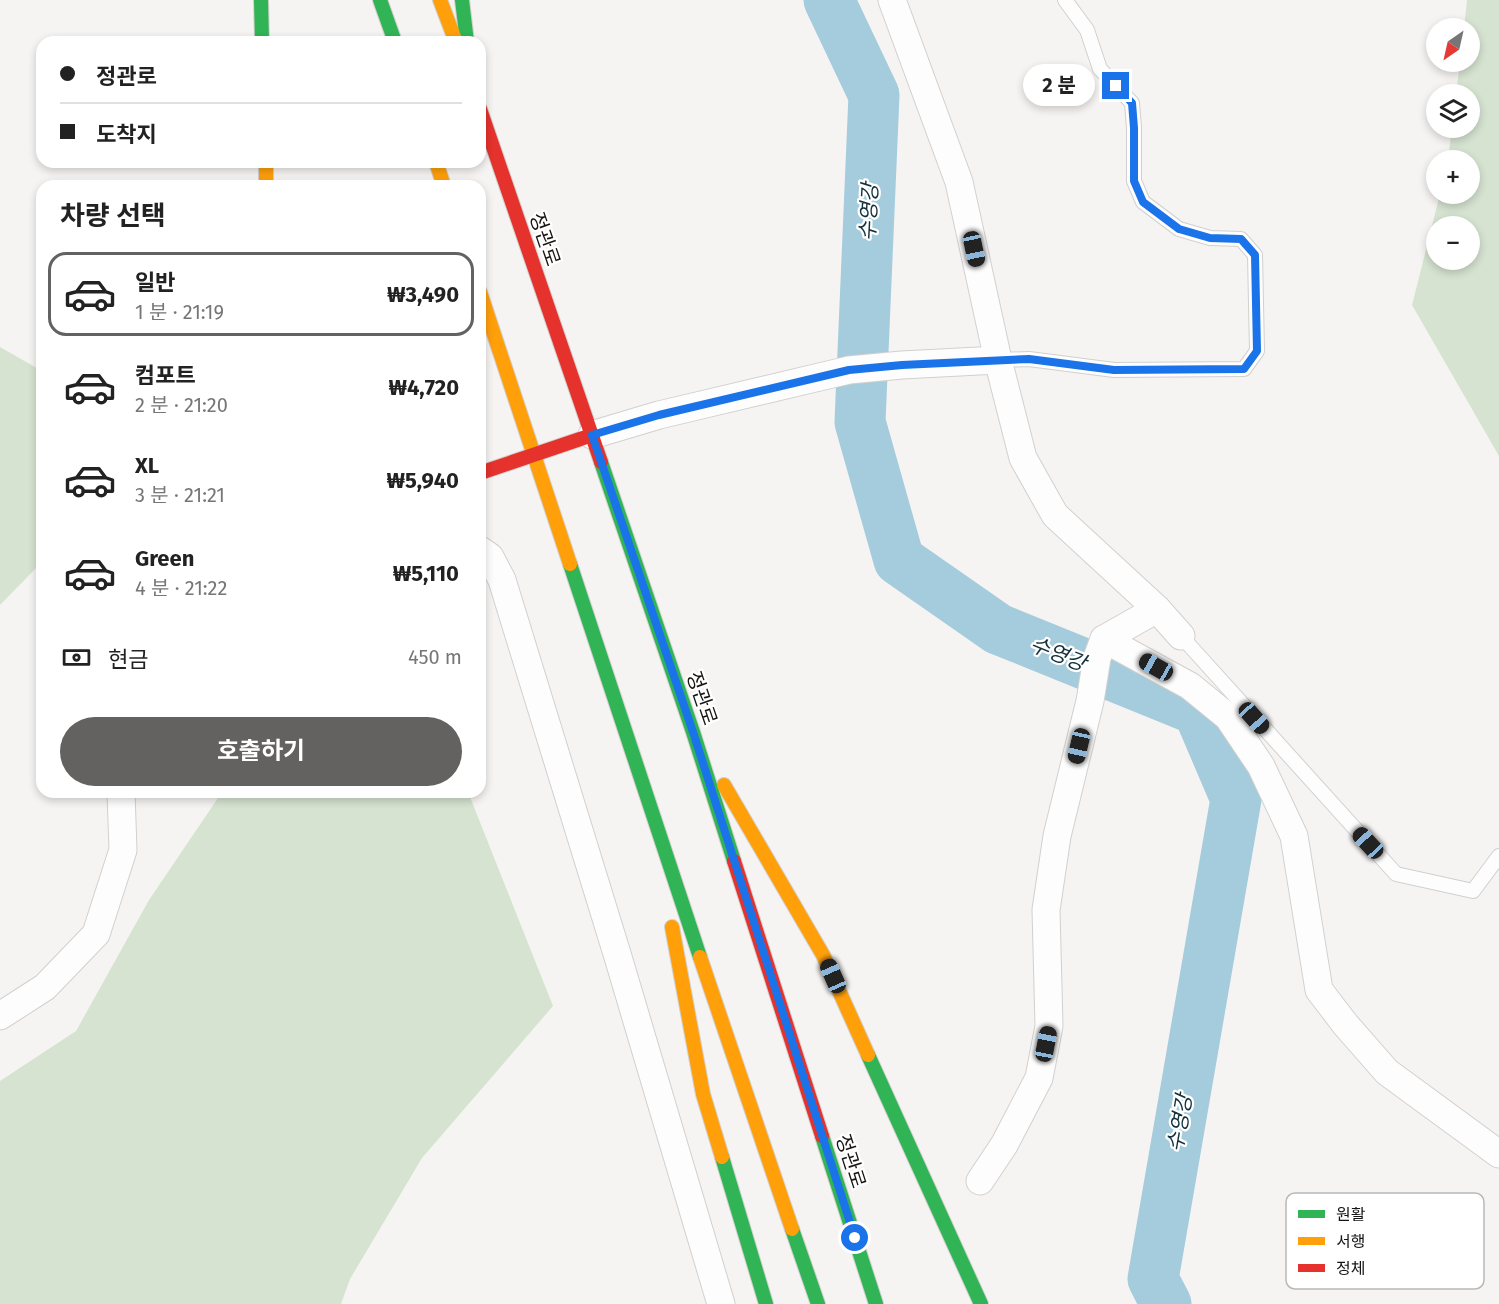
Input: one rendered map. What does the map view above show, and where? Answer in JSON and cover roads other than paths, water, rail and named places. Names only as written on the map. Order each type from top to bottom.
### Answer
[{"type":"main road","points":[[261,0],[262,36]]},
{"type":"main road","points":[[380,0],[393,36]]},
{"type":"main road","points":[[440,0],[454,36]]},
{"type":"main road","points":[[462,0],[466,36]]},
{"type":"main road","name":"정관로","points":[[486,126],[693,732],[876,1304]]},
{"type":"main road","points":[[486,310],[652,816],[818,1304]]},
{"type":"main road","points":[[486,471],[592,435]]},
{"type":"main road","points":[[693,732],[823,956],[981,1304]]},
{"type":"main road","points":[[652,816],[703,1094],[766,1304]]},
{"type":"street","points":[[892,0],[959,182],[1023,458],[1055,514],[1157,609],[1181,636]]},
{"type":"street","points":[[592,435],[659,415],[849,370],[999,360]]},
{"type":"street","points":[[486,554],[490,557],[502,580],[618,957],[721,1304]]},
{"type":"street","points":[[980,1181],[1004,1144],[1039,1078],[1049,1026],[1046,910],[1058,836],[1100,648],[1157,609]]},
{"type":"street","points":[[1100,648],[1190,686],[1228,717],[1261,766],[1294,836],[1319,990],[1387,1072],[1499,1154]]},
{"type":"street","points":[[0,1016],[45,987],[96,934],[123,850],[122,798]]},
{"type":"lane","points":[[999,360],[1029,359],[1114,370],[1244,369],[1257,351],[1255,255],[1241,239],[1210,238],[1179,229],[1143,202],[1134,181],[1132,103],[1100,69],[1087,30],[1065,0]]},
{"type":"lane","points":[[1181,636],[1396,874],[1473,891],[1499,856]]},
{"type":"waterway","name":"수영강","points":[[829,0],[874,95],[860,422],[899,560],[998,629],[1198,710],[1236,799],[1153,1279],[1166,1304]]}]
